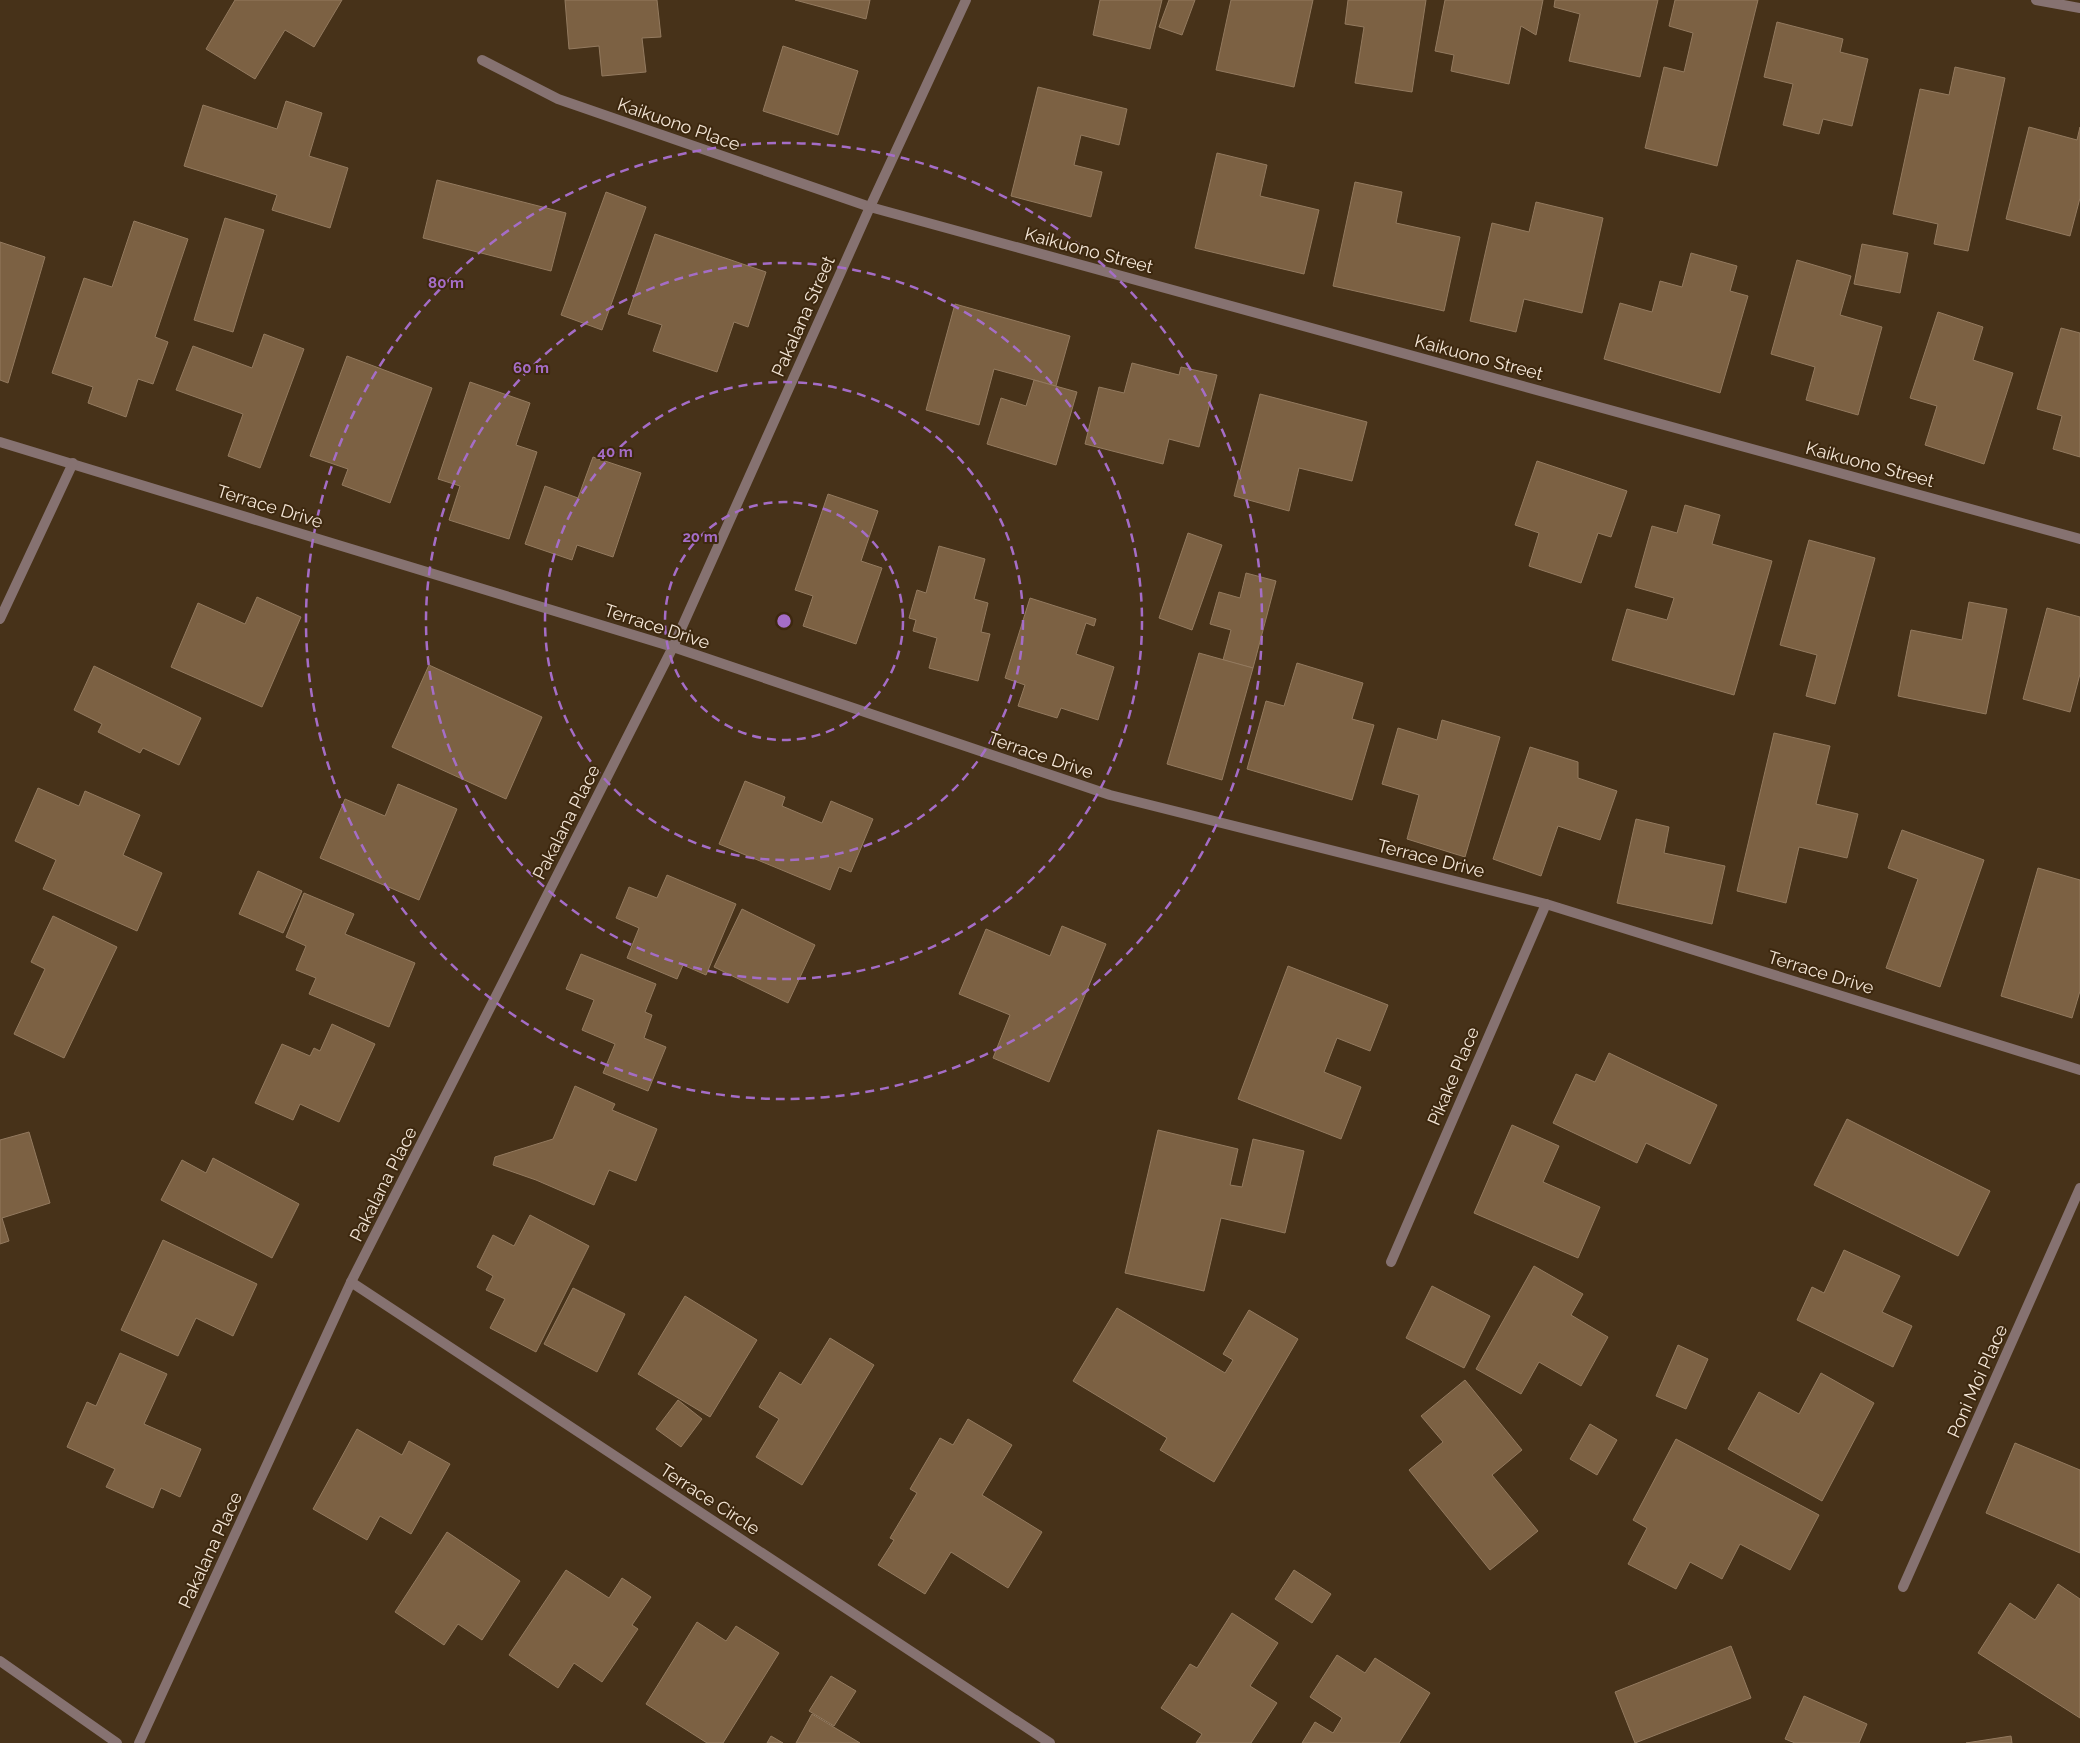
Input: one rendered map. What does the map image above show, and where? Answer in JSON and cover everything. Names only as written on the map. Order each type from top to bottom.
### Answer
[{"type":"street","name":"Pakalana Street","points":[[673,647],[870,207],[966,0]]},
{"type":"street","points":[[2036,0],[2080,8]]},
{"type":"street","name":"Kaikuono Place","points":[[482,60],[558,99],[870,207]]},
{"type":"street","name":"Kaikuono Street","points":[[870,207],[2080,539]]},
{"type":"street","name":"Terrace Drive","points":[[0,442],[673,647],[1110,795],[1546,904],[2080,1070]]},
{"type":"street","points":[[0,619],[73,463]]},
{"type":"street","name":"Pakalana Place","points":[[139,1743],[352,1282],[673,647]]},
{"type":"street","name":"Pikake Place","points":[[1391,1262],[1546,904]]},
{"type":"street","name":"Poni Moi Place","points":[[1903,1587],[2080,1188]]},
{"type":"street","name":"Terrace Circle","points":[[352,1282],[1050,1743]]},
{"type":"street","points":[[0,1661],[117,1743]]},
{"type":"building","points":[[235,0],[342,0],[314,47],[285,30],[255,79],[206,49]]},
{"type":"building","points":[[565,0],[657,0],[661,37],[642,38],[646,72],[602,76],[599,46],[569,49]]},
{"type":"building","points":[[795,0],[870,0],[866,19]]},
{"type":"building","points":[[1100,0],[1162,0],[1150,49],[1093,35]]},
{"type":"building","points":[[1169,0],[1195,0],[1182,35],[1159,27]]},
{"type":"building","points":[[1231,0],[1313,0],[1294,87],[1216,70]]},
{"type":"building","points":[[1348,0],[1426,0],[1412,92],[1355,83],[1364,27],[1345,24]]},
{"type":"building","points":[[1445,0],[1543,0],[1536,35],[1521,26],[1509,84],[1451,71],[1454,55],[1435,51]]},
{"type":"building","points":[[1555,0],[1658,0],[1640,77],[1569,61],[1580,14],[1554,7]]},
{"type":"building","points":[[1675,0],[1758,0],[1717,166],[1645,148],[1664,67],[1684,72],[1693,33],[1669,26]]},
{"type":"building","points":[[1777,22],[1843,39],[1840,52],[1868,59],[1852,126],[1823,119],[1819,134],[1783,125],[1793,84],[1764,77]]},
{"type":"building","points":[[783,46],[858,71],[838,135],[763,111]]},
{"type":"building","points":[[1955,67],[2005,78],[1968,251],[1934,244],[1938,224],[1893,214],[1920,89],[1949,95]]},
{"type":"building","points":[[1038,87],[1127,109],[1119,145],[1081,135],[1074,165],[1102,172],[1091,217],[1011,196]]},
{"type":"building","points":[[286,101],[322,113],[309,156],[348,168],[330,228],[272,210],[277,195],[184,166],[203,105],[277,129]]},
{"type":"building","points":[[2029,127],[2077,140],[2080,127],[2080,198],[2070,236],[2006,219]]},
{"type":"building","points":[[1217,153],[1267,165],[1260,196],[1319,210],[1304,274],[1195,248]]},
{"type":"building","points":[[437,180],[566,213],[551,271],[423,238]]},
{"type":"building","points":[[1355,182],[1402,192],[1396,223],[1460,237],[1444,311],[1333,286]]},
{"type":"building","points":[[606,192],[646,207],[602,330],[561,315]]},
{"type":"building","points":[[1536,202],[1603,218],[1582,313],[1524,299],[1516,332],[1470,321],[1492,223],[1529,232]]},
{"type":"building","points":[[225,218],[264,230],[233,332],[194,320]]},
{"type":"building","points":[[134,221],[188,239],[155,337],[168,342],[153,384],[138,379],[126,417],[88,403],[93,387],[52,373],[84,278],[112,287]]},
{"type":"building","points":[[655,234],[766,272],[748,327],[734,322],[717,372],[653,351],[662,325],[628,314]]},
{"type":"building","points":[[0,242],[45,257],[8,383],[0,380]]},
{"type":"building","points":[[1862,244],[1908,253],[1900,293],[1854,284]]},
{"type":"building","points":[[1691,253],[1737,266],[1730,291],[1748,296],[1720,393],[1604,359],[1620,303],[1652,312],[1660,281],[1682,287]]},
{"type":"building","points":[[1797,260],[1851,276],[1840,315],[1882,327],[1858,415],[1806,400],[1815,367],[1771,354]]},
{"type":"building","points":[[955,304],[1070,336],[1056,386],[994,369],[979,425],[926,410]]},
{"type":"building","points":[[1938,312],[1983,327],[1973,360],[2013,373],[1984,464],[1925,445],[1937,406],[1910,398]]},
{"type":"building","points":[[2061,328],[2080,333],[2080,457],[2053,449],[2062,416],[2037,409]]},
{"type":"building","points":[[264,334],[304,349],[260,468],[228,456],[243,414],[176,390],[193,346],[252,368]]},
{"type":"building","points":[[347,356],[432,388],[390,503],[342,485],[348,469],[310,456]]},
{"type":"building","points":[[1132,363],[1179,375],[1181,367],[1217,375],[1199,447],[1169,439],[1163,464],[1085,444],[1099,387],[1124,393]]},
{"type":"building","points":[[1034,380],[1077,392],[1056,465],[987,444],[1001,398],[1026,406]]},
{"type":"building","points":[[470,382],[530,403],[516,445],[537,452],[509,539],[449,520],[460,486],[438,479]]},
{"type":"building","points":[[1260,394],[1367,422],[1352,481],[1299,468],[1289,511],[1234,496]]},
{"type":"building","points":[[593,457],[641,473],[613,557],[577,545],[572,560],[525,544],[545,486],[578,498]]},
{"type":"building","points":[[1537,461],[1627,491],[1611,537],[1598,533],[1581,583],[1529,566],[1539,533],[1515,525]]},
{"type":"building","points":[[828,494],[878,511],[861,561],[882,568],[856,644],[803,626],[813,596],[795,590]]},
{"type":"building","points":[[1685,505],[1720,515],[1712,544],[1772,561],[1734,695],[1612,660],[1627,609],[1667,620],[1674,598],[1635,587],[1652,526],[1677,533]]},
{"type":"building","points":[[1188,533],[1222,545],[1192,630],[1159,618]]},
{"type":"building","points":[[1809,540],[1875,558],[1835,704],[1806,696],[1817,655],[1780,645]]},
{"type":"building","points":[[939,546],[985,559],[974,599],[988,603],[981,632],[990,634],[978,681],[929,668],[937,638],[913,631],[916,620],[909,618],[917,590],[926,593]]},
{"type":"building","points":[[1246,573],[1276,581],[1253,668],[1223,660],[1231,630],[1210,624],[1219,592],[1240,598]]},
{"type":"building","points":[[257,597],[301,617],[262,707],[171,667],[198,603],[245,624]]},
{"type":"building","points":[[1030,598],[1096,619],[1094,626],[1086,623],[1076,654],[1114,667],[1098,720],[1061,708],[1057,718],[1018,706],[1025,685],[1005,678]]},
{"type":"building","points":[[1969,602],[2007,609],[1986,714],[1898,696],[1911,630],[1962,640]]},
{"type":"building","points":[[2047,608],[2080,617],[2080,674],[2070,712],[2023,699]]},
{"type":"building","points":[[1199,653],[1253,668],[1222,780],[1167,764]]},
{"type":"building","points":[[1297,663],[1363,683],[1352,719],[1374,725],[1352,800],[1247,769],[1266,701],[1284,706]]},
{"type":"building","points":[[429,665],[542,717],[506,799],[392,747]]},
{"type":"building","points":[[94,666],[201,718],[179,765],[143,748],[140,753],[98,732],[102,724],[74,710]]},
{"type":"building","points":[[1442,720],[1500,737],[1465,857],[1407,839],[1419,795],[1382,784],[1398,728],[1437,740]]},
{"type":"building","points":[[1774,733],[1830,746],[1816,804],[1858,814],[1847,858],[1799,847],[1786,903],[1737,891]]},
{"type":"building","points":[[1530,747],[1578,762],[1578,778],[1617,791],[1600,840],[1558,826],[1541,876],[1493,859]]},
{"type":"building","points":[[745,781],[785,797],[782,806],[822,823],[831,801],[873,819],[851,872],[839,867],[830,890],[719,844]]},
{"type":"building","points":[[398,784],[457,809],[419,900],[320,858],[345,799],[385,816]]},
{"type":"building","points":[[38,788],[79,806],[85,791],[140,815],[123,855],[162,873],[137,931],[43,889],[56,860],[15,841]]},
{"type":"building","points":[[1636,819],[1669,827],[1664,853],[1725,866],[1712,924],[1617,903]]},
{"type":"building","points":[[1902,830],[1984,860],[1940,987],[1886,968],[1918,879],[1888,868]]},
{"type":"building","points":[[2038,868],[2080,880],[2080,991],[2072,1018],[2001,996]]},
{"type":"building","points":[[258,871],[302,891],[283,933],[239,914]]},
{"type":"building","points":[[667,875],[736,904],[706,975],[683,965],[677,979],[627,958],[639,928],[616,918],[629,887],[657,898]]},
{"type":"building","points":[[304,893],[354,914],[345,934],[415,963],[389,1027],[309,994],[316,978],[296,970],[306,946],[286,937]]},
{"type":"building","points":[[742,909],[815,945],[788,1003],[714,967]]},
{"type":"building","points":[[53,916],[117,947],[64,1058],[14,1034],[45,969],[31,962]]},
{"type":"building","points":[[1062,926],[1106,944],[1049,1082],[993,1058],[1010,1015],[959,994],[986,929],[1050,956]]},
{"type":"building","points":[[581,954],[656,984],[645,1012],[652,1015],[644,1038],[666,1047],[648,1091],[603,1073],[615,1044],[582,1030],[594,1000],[566,989]]},
{"type":"building","points":[[1288,966],[1388,1005],[1370,1051],[1337,1038],[1324,1072],[1361,1087],[1341,1139],[1238,1099]]},
{"type":"building","points":[[332,1024],[375,1044],[339,1122],[300,1104],[293,1120],[255,1103],[282,1044],[310,1056],[314,1048],[320,1051]]},
{"type":"building","points":[[1609,1053],[1717,1105],[1690,1164],[1646,1143],[1637,1163],[1553,1123],[1576,1074],[1595,1082]]},
{"type":"building","points":[[575,1086],[615,1104],[612,1110],[657,1129],[636,1181],[609,1170],[594,1205],[536,1180],[493,1165],[495,1157],[553,1139]]},
{"type":"building","points":[[1847,1119],[1990,1191],[1958,1256],[1814,1185]]},
{"type":"building","points":[[1512,1125],[1559,1146],[1543,1182],[1600,1207],[1578,1258],[1474,1213]]},
{"type":"building","points":[[1158,1130],[1238,1149],[1230,1185],[1242,1187],[1253,1139],[1304,1151],[1285,1233],[1221,1218],[1204,1291],[1125,1273]]},
{"type":"building","points":[[29,1132],[50,1203],[2,1218],[9,1241],[0,1244],[0,1140]]},
{"type":"building","points":[[213,1158],[299,1204],[272,1258],[161,1200],[182,1160],[206,1173]]},
{"type":"building","points":[[530,1215],[589,1246],[536,1352],[490,1328],[505,1299],[486,1290],[493,1276],[477,1267],[493,1235],[514,1246]]},
{"type":"building","points":[[163,1240],[257,1284],[233,1336],[196,1318],[178,1356],[121,1330]]},
{"type":"building","points":[[1844,1250],[1900,1276],[1882,1312],[1912,1326],[1893,1367],[1797,1320],[1812,1287],[1824,1293]]},
{"type":"building","points":[[1534,1266],[1583,1294],[1571,1315],[1608,1337],[1581,1386],[1539,1362],[1521,1394],[1476,1369]]},
{"type":"building","points":[[1432,1286],[1490,1316],[1464,1368],[1406,1338]]},
{"type":"building","points":[[573,1288],[625,1314],[597,1372],[544,1344]]},
{"type":"building","points":[[685,1296],[757,1340],[710,1417],[638,1374]]},
{"type":"building","points":[[1117,1308],[1225,1373],[1233,1360],[1223,1354],[1249,1310],[1298,1339],[1214,1482],[1160,1450],[1167,1438],[1073,1381]]},
{"type":"building","points":[[830,1338],[874,1365],[802,1485],[756,1457],[779,1419],[759,1407],[780,1372],[801,1385]]},
{"type":"building","points":[[1678,1345],[1708,1359],[1686,1409],[1656,1396]]},
{"type":"building","points":[[120,1353],[167,1374],[144,1424],[201,1449],[180,1497],[161,1488],[153,1508],[106,1487],[115,1469],[67,1447],[87,1402],[96,1406]]},
{"type":"building","points":[[1821,1373],[1874,1403],[1822,1501],[1728,1449],[1759,1392],[1799,1414]]},
{"type":"building","points":[[1465,1380],[1522,1450],[1492,1475],[1538,1531],[1490,1570],[1409,1470],[1443,1442],[1421,1416]]},
{"type":"building","points":[[678,1400],[702,1419],[681,1447],[656,1429]]},
{"type":"building","points":[[968,1419],[1012,1445],[982,1495],[1042,1532],[1008,1588],[951,1552],[925,1594],[878,1565],[894,1540],[890,1538],[917,1493],[910,1489],[940,1438],[953,1445]]},
{"type":"building","points":[[1590,1424],[1617,1440],[1597,1475],[1570,1459]]},
{"type":"building","points":[[357,1429],[402,1455],[409,1441],[450,1464],[411,1534],[380,1516],[367,1540],[313,1509]]},
{"type":"building","points":[[1676,1439],[1819,1515],[1790,1570],[1740,1544],[1722,1579],[1690,1562],[1676,1589],[1628,1564],[1647,1528],[1633,1520]]},
{"type":"building","points":[[2015,1443],[2080,1470],[2080,1553],[1986,1513]]},
{"type":"building","points":[[447,1532],[520,1581],[482,1640],[458,1624],[444,1645],[395,1612]]},
{"type":"building","points":[[566,1570],[609,1598],[622,1578],[651,1597],[632,1625],[638,1629],[602,1682],[574,1663],[558,1688],[509,1655]]},
{"type":"building","points":[[1294,1570],[1331,1594],[1312,1623],[1275,1599]]},
{"type":"building","points":[[2058,1584],[2080,1599],[2080,1718],[1978,1653],[2010,1603],[2035,1620]]},
{"type":"building","points":[[1232,1613],[1278,1643],[1250,1686],[1277,1703],[1251,1743],[1196,1743],[1202,1734],[1161,1708],[1190,1664],[1197,1668]]},
{"type":"building","points":[[697,1622],[726,1641],[736,1626],[779,1653],[723,1743],[707,1743],[646,1704]]},
{"type":"building","points":[[1731,1646],[1751,1698],[1635,1743],[1615,1692]]},
{"type":"building","points":[[1337,1655],[1365,1673],[1375,1658],[1430,1693],[1399,1743],[1302,1743],[1315,1722],[1333,1733],[1342,1718],[1310,1697]]},
{"type":"building","points":[[831,1676],[856,1691],[834,1726],[809,1711]]},
{"type":"building","points":[[1804,1696],[1867,1724],[1859,1743],[1795,1743],[1785,1739]]},
{"type":"building","points":[[812,1714],[860,1743],[796,1743]]},
{"type":"building","points":[[771,1736],[783,1743],[767,1743]]},
{"type":"building","points":[[2011,1736],[2012,1743],[1966,1743]]}]
